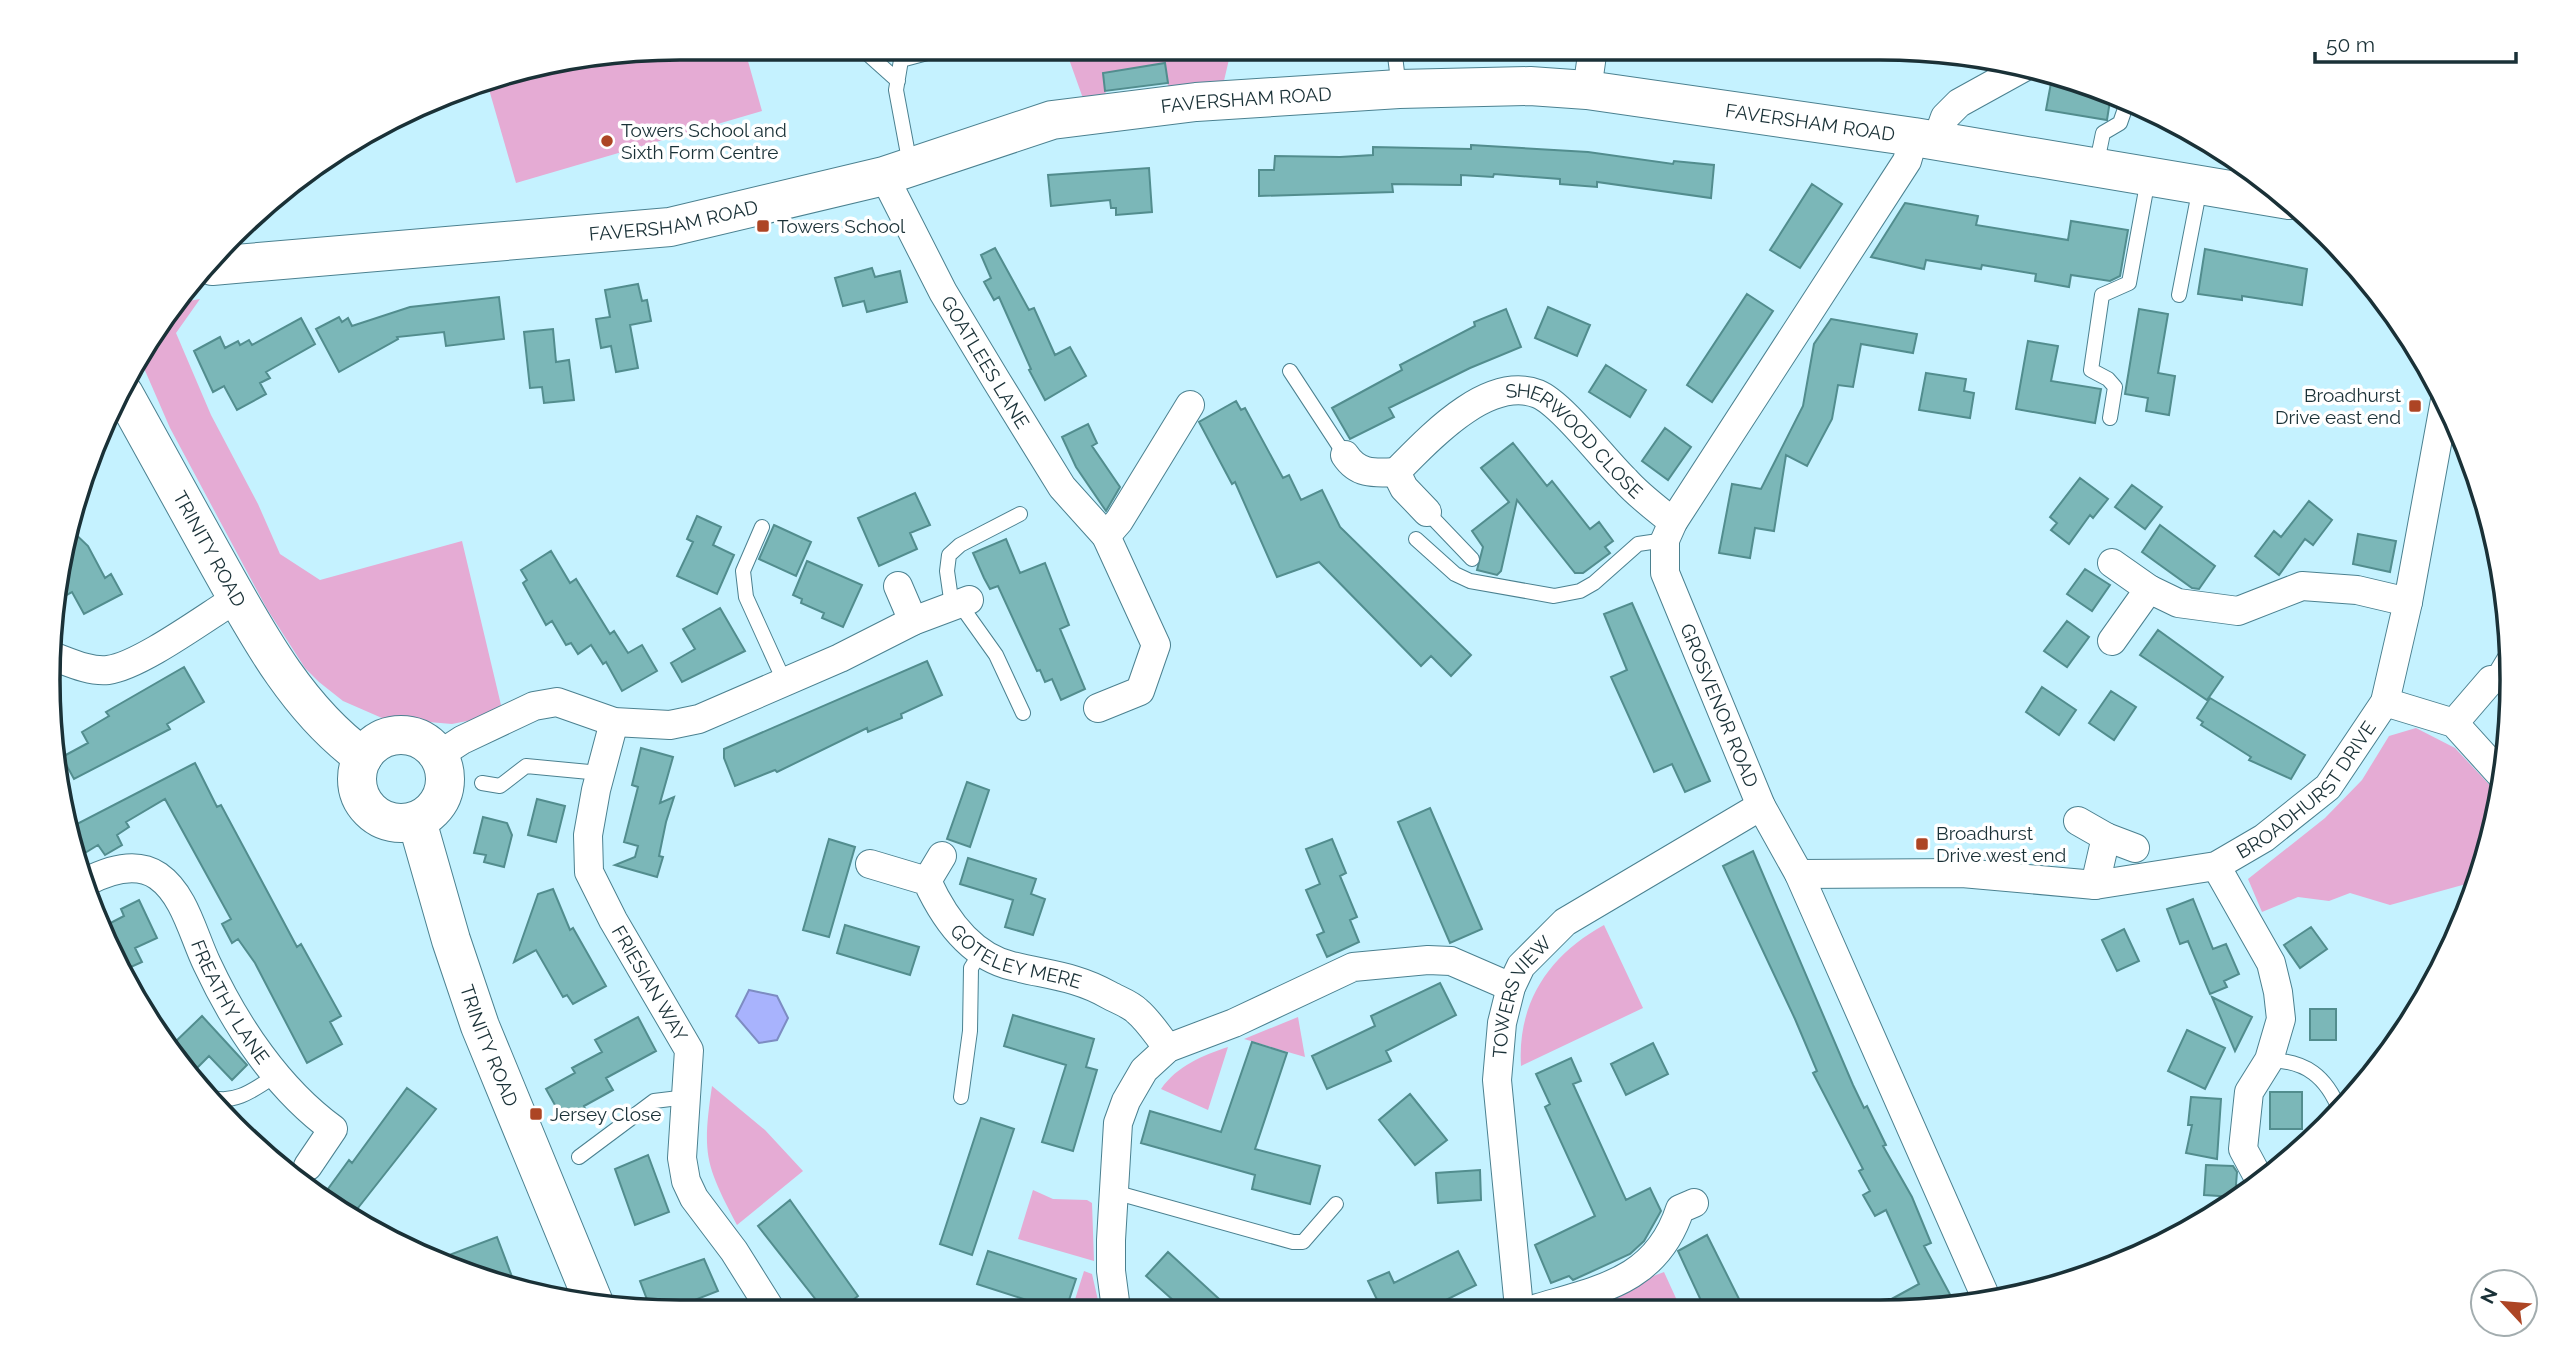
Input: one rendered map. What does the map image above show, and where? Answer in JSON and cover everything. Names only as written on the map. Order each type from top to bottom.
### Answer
[{"type":"main road","name":"FAVERSHAM ROAD","points":[[218,265],[670,227],[897,171],[1052,120],[1196,102],[1399,89],[1530,86],[1587,90],[1925,140],[2269,197]]},
{"type":"main road","name":"TRINITY ROAD","points":[[127,399],[269,652],[310,707],[340,741],[363,757]]},
{"type":"main road","points":[[400,735],[415,737],[428,744],[439,755],[445,780],[443,793],[428,814],[417,821],[390,822],[368,808],[357,783],[363,757],[385,738],[400,735]]},
{"type":"main road","name":"TRINITY ROAD","points":[[417,821],[451,940],[480,1026],[590,1293]]},
{"type":"street","points":[[1587,90],[1591,60]]},
{"type":"street","points":[[1669,531],[1907,161],[1961,99],[2011,74]]},
{"type":"street","name":"GOATLEES LANE","points":[[897,171],[943,292],[1062,487],[1106,536],[1156,645],[1140,691],[1098,708]]},
{"type":"street","name":"SHERWOOD CLOSE","points":[[1396,472],[1451,418],[1479,402],[1513,391],[1527,391],[1550,402],[1669,531]]},
{"type":"street","points":[[1106,536],[1119,521],[1190,405]]},
{"type":"street","name":"BROADHURST DRIVE","points":[[1799,874],[1962,873],[2095,885],[2216,866],[2264,838],[2328,787],[2385,702],[2408,602],[2442,417]]},
{"type":"street","points":[[1345,455],[1359,470],[1370,474],[1396,472],[1404,488],[1427,512]]},
{"type":"street","name":"GROSVENOR ROAD","points":[[1669,531],[1665,573],[1761,806],[1799,874],[1983,1291]]},
{"type":"street","points":[[2112,563],[2148,589],[2178,603],[2238,611],[2302,586],[2357,590],[2408,602]]},
{"type":"street","points":[[898,586],[913,621]]},
{"type":"street","points":[[2112,641],[2148,589]]},
{"type":"street","points":[[61,659],[77,666],[106,670],[128,664],[237,598]]},
{"type":"street","points":[[439,755],[462,740],[534,706],[557,702],[614,722],[670,725],[699,719],[785,683],[913,621],[960,603]]},
{"type":"street","points":[[2491,680],[2455,723],[2494,767]]},
{"type":"street","name":"BROADHURST DRIVE","points":[[2385,702],[2455,723]]},
{"type":"street","name":"FRIESIAN WAY","points":[[614,722],[600,773],[588,835],[589,872],[613,920],[689,1050],[682,1158],[686,1181],[694,1198],[734,1251],[764,1300]]},
{"type":"street","name":"TOWERS VIEW","points":[[1518,1300],[1497,1080],[1499,1042],[1511,987],[1521,966],[1565,922],[1761,806]]},
{"type":"street","points":[[2078,821],[2106,837],[2135,848]]},
{"type":"street","points":[[2095,885],[2106,837]]},
{"type":"street","points":[[870,864],[927,881],[943,856]]},
{"type":"street","name":"BROADHURST DRIVE","points":[[2216,866],[2270,963],[2281,1019],[2269,1060],[2249,1092],[2243,1149],[2256,1173]]},
{"type":"street","name":"FREATHY LANE","points":[[92,880],[119,869],[144,870],[157,875],[175,892],[207,966],[231,1009],[276,1075],[307,1110],[333,1129],[305,1171]]},
{"type":"street","name":"GOTELEY MERE","points":[[927,881],[940,910],[957,932],[981,951],[1010,966],[1052,972],[1103,991],[1136,1010],[1168,1048]]},
{"type":"street","points":[[1115,1300],[1111,1271],[1118,1123],[1126,1101],[1144,1070],[1168,1048],[1234,1023],[1353,967],[1428,960],[1451,961],[1511,987]]},
{"type":"street","points":[[1564,1300],[1604,1288],[1632,1275],[1660,1252],[1680,1209],[1694,1203]]},
{"type":"lane","points":[[875,60],[898,80]]},
{"type":"lane","points":[[897,171],[896,90],[901,60]]},
{"type":"lane","points":[[1395,60],[1399,89]]},
{"type":"lane","points":[[2095,169],[2103,133],[2120,123],[2125,110]]},
{"type":"lane","points":[[2110,418],[2115,387],[2108,379],[2091,370],[2102,295],[2129,283],[2148,178]]},
{"type":"lane","points":[[2179,295],[2200,186]]},
{"type":"lane","points":[[1290,371],[1345,455]]},
{"type":"lane","points":[[1427,512],[1472,559]]},
{"type":"lane","points":[[1020,514],[960,545],[949,555],[947,571],[960,603],[996,654],[1023,713]]},
{"type":"lane","points":[[762,527],[743,572],[746,597],[785,683]]},
{"type":"lane","points":[[1416,538],[1455,574],[1470,581],[1554,596],[1580,591],[1594,583],[1638,544],[1669,531]]},
{"type":"lane","points":[[2491,680],[2500,666]]},
{"type":"lane","points":[[482,783],[500,786],[526,765],[600,773]]},
{"type":"lane","points":[[961,1097],[970,1031],[971,968],[981,951]]},
{"type":"lane","points":[[2269,1060],[2295,1060],[2320,1078],[2336,1100]]},
{"type":"lane","points":[[222,1098],[234,1098],[276,1075]]},
{"type":"lane","points":[[579,1157],[654,1101],[687,1097]]},
{"type":"lane","points":[[1114,1192],[1293,1242],[1303,1242],[1336,1203]]},
{"type":"shaded area","points":[[748,60],[762,111],[516,183],[489,89],[559,71],[599,65],[639,61]]},
{"type":"shaded area","points":[[1069,60],[1229,60],[1223,85],[1085,104]],"holes":[[[1165,63],[1168,87],[1106,96],[1103,73]]]},
{"type":"shaded area","points":[[200,299],[176,333],[211,415],[258,504],[280,554],[320,580],[462,541],[501,705],[477,719],[452,724],[382,718],[343,701],[305,668],[267,609],[170,428],[144,368],[189,301]]},
{"type":"shaded area","points":[[2416,728],[2455,748],[2491,786],[2466,884],[2390,905],[2350,893],[2329,901],[2298,897],[2262,912],[2248,879],[2325,818],[2362,780],[2389,736]]},
{"type":"shaded area","points":[[1604,925],[1643,1008],[1521,1066],[1525,1022],[1540,983],[1567,951]]},
{"type":"shaded area","points":[[1298,1017],[1305,1057],[1244,1039]]},
{"type":"shaded area","points":[[1228,1047],[1208,1110],[1161,1089],[1191,1062]]},
{"type":"shaded area","points":[[712,1086],[765,1130],[803,1171],[737,1225],[718,1187],[709,1158],[707,1128]]},
{"type":"shaded area","points":[[1033,1190],[1053,1199],[1087,1200],[1092,1203],[1094,1261],[1018,1239]]},
{"type":"shaded area","points":[[1084,1271],[1092,1274],[1098,1300],[1075,1300]]},
{"type":"shaded area","points":[[1664,1272],[1677,1300],[1590,1300]]},
{"type":"water","points":[[749,990],[777,996],[788,1018],[777,1040],[759,1043],[736,1016]]},
{"type":"building","points":[[1165,63],[1168,83],[1105,91],[1103,73]]},
{"type":"building","points":[[2051,84],[2110,104],[2107,120],[2046,110]]},
{"type":"building","points":[[1471,145],[1588,152],[1673,164],[1674,161],[1714,165],[1711,198],[1597,182],[1597,187],[1560,184],[1560,179],[1494,174],[1493,177],[1461,175],[1461,185],[1392,184],[1393,192],[1259,196],[1259,170],[1274,170],[1275,156],[1340,157],[1373,155],[1373,147],[1471,149]]},
{"type":"building","points":[[1149,168],[1152,212],[1116,215],[1116,208],[1111,208],[1110,200],[1051,206],[1048,175]]},
{"type":"building","points":[[1812,184],[1842,204],[1800,268],[1770,250]]},
{"type":"building","points":[[1905,203],[1978,216],[1976,225],[2068,240],[2071,221],[2128,230],[2120,276],[2110,281],[2071,275],[2069,287],[2035,281],[2036,274],[1982,265],[1981,269],[1926,260],[1924,269],[1871,257]]},
{"type":"building","points":[[995,248],[1029,310],[1034,308],[1055,355],[1070,347],[1086,376],[1045,400],[1029,370],[1031,369],[999,297],[994,300],[984,282],[991,278],[981,255]]},
{"type":"building","points":[[2205,249],[2307,269],[2302,305],[2242,296],[2242,300],[2198,294]]},
{"type":"building","points":[[872,268],[875,277],[900,271],[907,302],[867,312],[864,301],[843,306],[835,278]]},
{"type":"building","points":[[638,284],[642,301],[647,300],[651,321],[630,325],[638,368],[616,372],[611,346],[601,348],[596,319],[610,317],[605,290]]},
{"type":"building","points":[[1747,294],[1773,311],[1712,402],[1687,385]]},
{"type":"building","points":[[499,297],[504,339],[446,346],[444,332],[397,337],[398,339],[339,372],[316,329],[339,317],[342,322],[348,318],[352,326],[410,307]]},
{"type":"building","points":[[1548,307],[1590,325],[1577,356],[1535,338]]},
{"type":"building","points":[[1506,309],[1521,347],[1470,368],[1389,408],[1394,417],[1350,439],[1332,408],[1402,370],[1400,365],[1475,326],[1474,322]]},
{"type":"building","points":[[2139,309],[2168,314],[2158,373],[2175,376],[2169,415],[2146,411],[2148,398],[2125,394]]},
{"type":"building","points":[[301,318],[315,344],[266,372],[270,378],[260,383],[266,394],[237,410],[224,386],[213,392],[194,351],[220,337],[225,348],[238,341],[240,345],[249,340],[252,345]]},
{"type":"building","points":[[1831,319],[1917,334],[1913,353],[1861,344],[1853,387],[1838,385],[1832,419],[1807,466],[1786,455],[1774,531],[1755,528],[1750,558],[1719,553],[1732,484],[1761,489],[1803,406],[1814,344]]},
{"type":"building","points":[[553,329],[556,362],[569,360],[574,400],[544,403],[542,387],[530,388],[524,332]]},
{"type":"building","points":[[2028,341],[2058,346],[2051,381],[2101,389],[2095,423],[2016,409]]},
{"type":"building","points":[[1606,365],[1646,390],[1630,417],[1589,392]]},
{"type":"building","points":[[1926,373],[1966,379],[1964,391],[1974,393],[1970,418],[1919,410]]},
{"type":"building","points":[[1236,401],[1241,410],[1245,408],[1283,478],[1289,475],[1301,500],[1322,490],[1340,527],[1471,655],[1451,676],[1431,656],[1421,666],[1319,562],[1277,577],[1235,482],[1232,484],[1199,422]]},
{"type":"building","points":[[1088,424],[1097,443],[1092,446],[1120,487],[1106,511],[1076,467],[1062,437]]},
{"type":"building","points":[[1665,428],[1691,447],[1668,480],[1642,461]]},
{"type":"building","points":[[1513,443],[1547,486],[1552,481],[1590,529],[1599,522],[1613,541],[1605,547],[1610,553],[1583,573],[1575,573],[1517,500],[1501,571],[1497,575],[1477,570],[1483,547],[1472,531],[1509,502],[1481,468]]},
{"type":"building","points":[[2080,478],[2108,499],[2093,518],[2090,515],[2069,544],[2051,530],[2057,523],[2050,517]]},
{"type":"building","points":[[2132,485],[2162,507],[2145,529],[2115,507]]},
{"type":"building","points":[[915,493],[930,525],[910,533],[917,549],[879,566],[858,518]]},
{"type":"building","points":[[2309,501],[2332,520],[2313,545],[2305,539],[2279,575],[2255,556],[2274,531],[2281,537]]},
{"type":"building","points":[[697,516],[721,527],[713,545],[734,555],[717,594],[677,576],[693,542],[687,539]]},
{"type":"building","points":[[774,525],[811,542],[796,576],[759,559]]},
{"type":"building","points":[[2160,525],[2215,566],[2199,589],[2192,588],[2142,552]]},
{"type":"building","points":[[2358,534],[2396,541],[2390,572],[2353,564]]},
{"type":"building","points":[[77,535],[88,546],[105,578],[111,574],[122,594],[84,614],[72,592],[66,596]]},
{"type":"building","points":[[1006,539],[1020,573],[1045,563],[1069,625],[1060,629],[1085,689],[1061,700],[1052,679],[1045,682],[1040,670],[1037,671],[998,586],[990,589],[973,553]]},
{"type":"building","points":[[551,551],[570,583],[576,579],[610,634],[614,631],[628,653],[642,645],[657,671],[622,691],[606,662],[603,664],[591,645],[578,654],[571,643],[566,645],[552,621],[546,625],[523,583],[527,580],[521,570]]},
{"type":"building","points":[[807,561],[862,585],[843,627],[822,618],[824,613],[801,603],[802,599],[793,595]]},
{"type":"building","points":[[2085,569],[2110,585],[2092,611],[2067,594]]},
{"type":"building","points":[[1632,603],[1710,781],[1685,792],[1672,764],[1654,772],[1611,677],[1627,670],[1604,614]]},
{"type":"building","points":[[720,608],[745,651],[682,682],[671,663],[695,649],[683,629]]},
{"type":"building","points":[[2067,621],[2089,637],[2067,667],[2044,651]]},
{"type":"building","points":[[2158,630],[2223,677],[2207,700],[2140,655]]},
{"type":"building","points":[[927,661],[942,695],[901,714],[902,718],[868,732],[867,728],[777,772],[775,770],[735,786],[724,758],[724,749]]},
{"type":"building","points":[[184,667],[204,702],[167,724],[170,729],[74,779],[65,756],[88,743],[82,732],[109,716],[106,712]]},
{"type":"building","points":[[2042,687],[2076,710],[2059,735],[2026,712]]},
{"type":"building","points":[[2111,691],[2136,707],[2114,740],[2089,723]]},
{"type":"building","points":[[2210,698],[2305,755],[2291,779],[2249,760],[2251,757],[2201,725],[2203,722],[2197,718]]},
{"type":"building","points":[[641,748],[673,757],[660,803],[674,797],[666,822],[659,856],[663,857],[657,877],[615,865],[635,857],[638,846],[624,842],[638,787],[632,785]]},
{"type":"building","points":[[195,763],[217,807],[221,805],[297,947],[301,944],[341,1016],[330,1022],[342,1044],[307,1063],[255,963],[238,939],[232,943],[222,924],[231,919],[165,799],[126,822],[129,827],[117,835],[122,845],[105,855],[98,845],[85,853],[77,824]]},
{"type":"building","points":[[967,782],[989,790],[970,847],[947,839]]},
{"type":"building","points":[[537,799],[565,806],[556,842],[528,835]]},
{"type":"building","points":[[1430,808],[1482,929],[1450,943],[1398,822]]},
{"type":"building","points":[[483,817],[507,823],[512,835],[504,867],[484,862],[486,855],[474,853]]},
{"type":"building","points":[[829,839],[855,847],[829,937],[803,930]]},
{"type":"building","points":[[1332,839],[1346,873],[1340,876],[1357,917],[1350,920],[1359,942],[1327,957],[1317,935],[1324,932],[1306,890],[1320,884],[1306,849]]},
{"type":"building","points":[[1753,851],[1853,1085],[1864,1108],[1867,1106],[1886,1145],[1883,1146],[1912,1197],[1931,1243],[1924,1246],[1950,1295],[1891,1300],[1919,1284],[1886,1210],[1875,1216],[1863,1195],[1870,1191],[1859,1171],[1863,1169],[1813,1073],[1817,1071],[1795,1019],[1723,866]]},
{"type":"building","points":[[968,858],[1036,879],[1031,894],[1045,899],[1033,935],[1005,927],[1013,900],[960,884]]},
{"type":"building","points":[[553,889],[570,930],[573,928],[606,986],[573,1004],[567,995],[563,997],[536,950],[514,962],[538,894]]},
{"type":"building","points":[[2193,899],[2213,949],[2226,944],[2239,974],[2224,981],[2227,987],[2210,994],[2188,941],[2180,944],[2167,909]]},
{"type":"building","points":[[139,900],[157,938],[135,948],[142,962],[131,967],[110,923],[124,916],[121,909]]},
{"type":"building","points":[[845,925],[919,947],[910,975],[837,953]]},
{"type":"building","points":[[2311,927],[2327,949],[2300,968],[2284,945]]},
{"type":"building","points":[[2124,929],[2139,961],[2117,971],[2102,940]]},
{"type":"building","points":[[1440,983],[1456,1015],[1386,1051],[1391,1061],[1327,1089],[1312,1056],[1375,1026],[1371,1016]]},
{"type":"building","points":[[2212,997],[2252,1017],[2235,1051]]},
{"type":"building","points":[[2310,1009],[2336,1009],[2336,1040],[2310,1040]]},
{"type":"building","points":[[1013,1015],[1094,1039],[1086,1067],[1097,1070],[1073,1151],[1042,1142],[1066,1065],[1004,1046]]},
{"type":"building","points":[[202,1016],[247,1065],[232,1080],[209,1056],[197,1068],[176,1041]]},
{"type":"building","points":[[638,1017],[656,1051],[606,1078],[613,1090],[584,1106],[586,1111],[565,1123],[546,1089],[575,1073],[572,1068],[602,1052],[595,1040]]},
{"type":"building","points":[[2187,1030],[2225,1048],[2205,1089],[2168,1071]]},
{"type":"building","points":[[1252,1042],[1287,1053],[1255,1149],[1320,1166],[1310,1204],[1252,1189],[1255,1175],[1141,1143],[1150,1111],[1221,1132]]},
{"type":"building","points":[[1653,1043],[1668,1074],[1626,1095],[1611,1064]]},
{"type":"building","points":[[1571,1058],[1581,1081],[1573,1084],[1626,1200],[1650,1188],[1661,1211],[1644,1241],[1630,1254],[1573,1280],[1569,1276],[1551,1283],[1535,1245],[1595,1216],[1545,1107],[1550,1104],[1536,1074]]},
{"type":"building","points":[[407,1088],[436,1109],[357,1209],[328,1190],[349,1160],[352,1163]]},
{"type":"building","points":[[2270,1092],[2302,1092],[2302,1129],[2270,1129]]},
{"type":"building","points":[[1410,1094],[1447,1140],[1415,1165],[1379,1120]]},
{"type":"building","points":[[2191,1097],[2221,1099],[2217,1159],[2186,1153],[2192,1125],[2188,1125]]},
{"type":"building","points":[[981,1118],[1014,1129],[972,1255],[940,1244]]},
{"type":"building","points":[[648,1155],[669,1212],[635,1225],[615,1169]]},
{"type":"building","points":[[2206,1165],[2233,1166],[2237,1172],[2236,1187],[2223,1196],[2204,1195]]},
{"type":"building","points":[[1480,1170],[1481,1200],[1438,1203],[1436,1173]]},
{"type":"building","points":[[790,1200],[858,1296],[853,1300],[816,1300],[758,1226]]},
{"type":"building","points":[[1707,1235],[1740,1300],[1701,1300],[1678,1251]]},
{"type":"building","points":[[497,1237],[512,1276],[480,1267],[449,1255]]},
{"type":"building","points":[[988,1251],[1076,1279],[1069,1300],[1026,1300],[977,1284]]},
{"type":"building","points":[[1458,1251],[1476,1285],[1446,1300],[1377,1300],[1368,1281],[1389,1272],[1394,1283]]},
{"type":"building","points":[[1168,1252],[1220,1300],[1173,1300],[1146,1276]]},
{"type":"building","points":[[704,1259],[718,1291],[695,1300],[647,1298],[640,1281]]},
{"type":"place","name":"Towers School and Sixth Form Centre","points":[[607,141]]},
{"type":"place","name":"Towers School","points":[[763,226]]},
{"type":"place","name":"Broadhurst Drive east end","points":[[2415,406]]},
{"type":"place","name":"Broadhurst Drive west end","points":[[1922,844]]},
{"type":"place","name":"Jersey Close","points":[[536,1114]]}]
